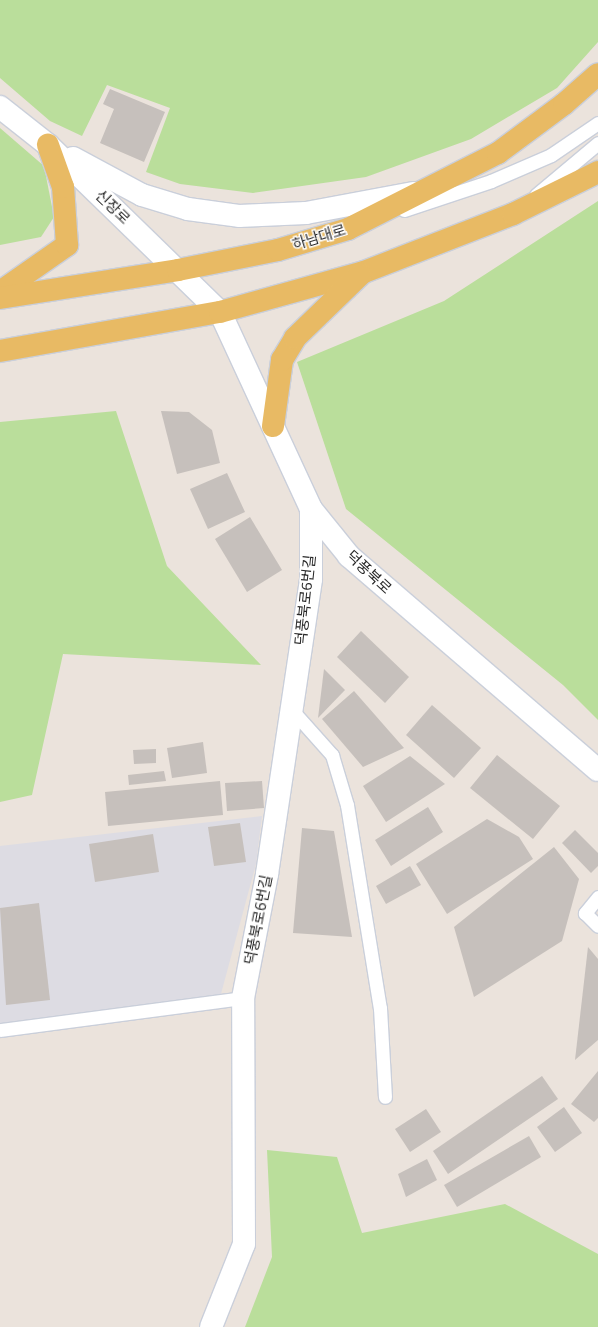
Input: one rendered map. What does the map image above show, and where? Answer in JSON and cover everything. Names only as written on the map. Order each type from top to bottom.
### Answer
[{"type":"main road","name":"하남대로","points":[[0,298],[178,270],[278,250],[348,229],[416,193],[498,153],[564,104],[598,74]]},
{"type":"main road","points":[[0,292],[67,245],[63,187],[48,145]]},
{"type":"main road","points":[[0,351],[220,312],[364,272],[513,214],[598,172]]},
{"type":"main road","points":[[274,426],[282,360],[295,338],[364,272]]},
{"type":"street","name":"신장로","points":[[0,107],[48,145],[220,312]]},
{"type":"street","points":[[48,145],[142,195],[188,209],[239,216],[306,213],[416,193]]},
{"type":"street","name":"덕풍북로","points":[[220,312],[274,426],[311,509],[349,556],[598,770]]},
{"type":"street","name":"덕풍북로6번길","points":[[211,1327],[244,1244],[243,998],[267,874],[311,579],[311,509]]},
{"type":"lane","points":[[348,229],[491,181],[551,155],[598,124]]},
{"type":"lane","points":[[513,214],[598,143]]},
{"type":"lane","points":[[291,709],[332,755],[347,805],[380,1008],[385,1097]]},
{"type":"lane","points":[[598,897],[585,913],[598,926]]},
{"type":"lane","points":[[0,1030],[243,998]]},
{"type":"shaded area","points":[[262,816],[256,864],[218,1005],[0,1038],[0,846]]},
{"type":"green space","points":[[0,0],[598,0],[598,42],[557,88],[471,139],[366,177],[253,193],[180,184],[146,172],[170,108],[107,85],[82,136],[50,121],[0,78]]},
{"type":"green space","points":[[0,128],[44,166],[54,217],[41,237],[0,245]]},
{"type":"green space","points":[[598,201],[598,720],[563,685],[346,509],[297,362],[444,301]]},
{"type":"green space","points":[[116,411],[167,566],[261,665],[63,654],[32,795],[0,802],[0,422]]},
{"type":"green space","points":[[267,1150],[337,1157],[362,1233],[505,1204],[598,1254],[598,1327],[245,1327],[272,1257]]},
{"type":"building","points":[[110,89],[165,112],[144,162],[100,143],[114,109],[103,104]]},
{"type":"building","points":[[161,411],[189,412],[212,430],[220,463],[177,474]]},
{"type":"building","points":[[227,473],[245,512],[208,529],[190,489]]},
{"type":"building","points":[[250,517],[282,570],[247,592],[215,539]]},
{"type":"building","points":[[361,631],[409,677],[385,703],[337,657]]},
{"type":"building","points":[[324,669],[345,690],[318,718]]},
{"type":"building","points":[[354,691],[404,748],[363,767],[322,719]]},
{"type":"building","points":[[432,705],[481,748],[454,778],[406,735]]},
{"type":"building","points":[[203,742],[207,773],[172,778],[167,748]]},
{"type":"building","points":[[156,749],[156,763],[134,764],[133,750]]},
{"type":"building","points":[[497,755],[560,806],[533,839],[470,788]]},
{"type":"building","points":[[410,756],[445,784],[386,822],[363,786]]},
{"type":"building","points":[[164,771],[166,781],[129,785],[128,775]]},
{"type":"building","points":[[220,781],[223,815],[108,826],[105,792]]},
{"type":"building","points":[[262,781],[264,808],[227,811],[225,783]]},
{"type":"building","points":[[428,807],[443,832],[391,866],[375,840]]},
{"type":"building","points":[[487,819],[519,837],[533,859],[447,914],[416,864]]},
{"type":"building","points":[[240,823],[246,862],[214,866],[208,827]]},
{"type":"building","points":[[302,828],[334,831],[352,937],[293,933]]},
{"type":"building","points":[[575,830],[598,853],[598,866],[591,873],[562,843]]},
{"type":"building","points":[[153,834],[159,872],[95,882],[89,844]]},
{"type":"building","points":[[554,847],[579,879],[562,941],[474,997],[454,927]]},
{"type":"building","points":[[410,866],[421,885],[386,904],[376,886]]},
{"type":"building","points":[[39,903],[50,1000],[6,1005],[0,908]]},
{"type":"building","points":[[588,947],[598,959],[598,1040],[575,1060]]},
{"type":"building","points":[[598,1071],[598,1118],[594,1122],[571,1104]]},
{"type":"building","points":[[542,1076],[558,1099],[448,1174],[433,1151]]},
{"type":"building","points":[[564,1107],[582,1133],[555,1152],[537,1127]]},
{"type":"building","points":[[426,1109],[441,1132],[410,1152],[395,1129]]},
{"type":"building","points":[[529,1136],[541,1157],[457,1207],[444,1185]]},
{"type":"building","points":[[427,1159],[437,1180],[406,1197],[398,1174]]}]
